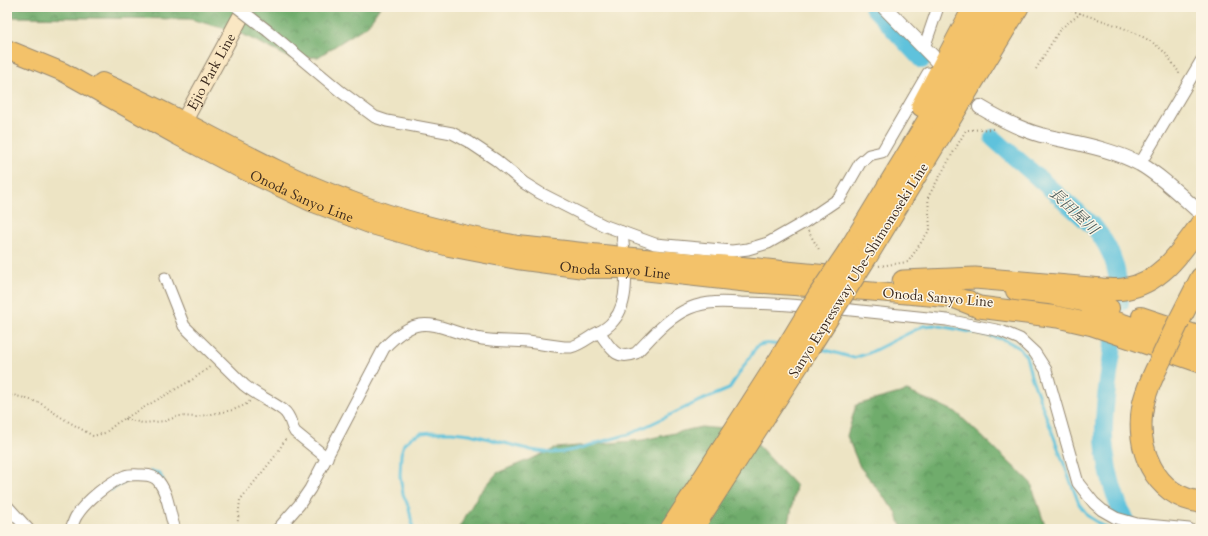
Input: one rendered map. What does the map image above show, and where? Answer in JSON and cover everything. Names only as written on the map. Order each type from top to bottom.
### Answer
[{"type":"highway","points":[[859,256],[918,112],[974,7]]},
{"type":"highway","name":"Sanyo Expressway Ube-Shimonoseki Line","points":[[692,529],[790,361],[819,295],[859,256],[997,7]]},
{"type":"highway","name":"Sanyo Expressway Ube-Shimonoseki Line","points":[[671,529],[790,361],[978,75],[1018,7]]},
{"type":"highway","points":[[978,75],[1028,7]]},
{"type":"highway","points":[[903,281],[974,278],[1102,289],[1123,289],[1143,283],[1154,278],[1163,271],[1178,256],[1199,217]]},
{"type":"highway","points":[[1189,327],[1201,278]]},
{"type":"highway","points":[[956,298],[979,307],[1058,317],[1093,325],[1201,362]]},
{"type":"highway","points":[[1201,298],[1189,327],[1165,360],[1146,394],[1140,433],[1144,451],[1152,470],[1160,480],[1169,489],[1190,499],[1201,502]]},
{"type":"highway","points":[[1165,360],[1152,407],[1151,436],[1154,451],[1160,463],[1175,480],[1185,487],[1201,492]]},
{"type":"main road","name":"Ejio Park Line","points":[[180,128],[246,7]]},
{"type":"main road","name":"Onoda Sanyo Line","points":[[7,49],[63,72],[180,128],[239,168],[304,198],[372,225],[449,247],[517,260],[584,269],[625,263],[717,264],[1050,295],[1125,311],[1189,327]]},
{"type":"main road","name":"Onoda Sanyo Line","points":[[625,263],[749,283],[956,298],[1086,314],[1120,322],[1201,350]]},
{"type":"street","points":[[237,7],[340,91],[375,117],[387,121],[452,133],[469,142],[496,160],[524,183],[540,193],[603,225],[655,244],[732,251],[748,249],[768,243],[803,223],[840,198],[860,163],[869,155],[882,152],[936,60],[884,7]]},
{"type":"street","points":[[924,48],[938,7]]},
{"type":"street","points":[[1140,164],[1201,61]]},
{"type":"street","points":[[980,108],[1009,124],[1041,134],[1108,151],[1140,164],[1159,177],[1199,217]]},
{"type":"street","points":[[278,529],[299,505],[310,489],[384,348],[395,336],[413,326],[426,324],[443,327],[478,338],[570,347],[580,343],[608,326],[623,306],[625,295],[625,263],[622,232]]},
{"type":"street","points":[[164,278],[184,326],[217,360],[254,393],[284,411],[291,421],[292,428],[327,458]]},
{"type":"street","points":[[599,332],[615,353],[621,356],[628,356],[636,353],[659,330],[681,313],[696,306],[719,302],[761,303],[858,310],[947,320],[1001,331],[1020,339],[1030,348],[1046,370],[1078,483],[1094,503],[1102,510],[1116,518],[1139,526],[1190,529]]},
{"type":"street","points":[[71,529],[76,516],[85,504],[101,490],[124,476],[132,474],[154,477],[160,482],[165,493],[174,529]]},
{"type":"street","points":[[7,506],[28,529]]},
{"type":"path","points":[[1036,69],[1060,29],[1080,14],[1083,7]]},
{"type":"path","points":[[1064,8],[1123,28],[1146,39],[1164,52],[1179,72],[1180,96]]},
{"type":"path","points":[[859,256],[908,262],[930,229],[928,197],[966,130],[996,128]]},
{"type":"path","points":[[803,223],[820,251]]},
{"type":"path","points":[[7,397],[12,395],[40,403],[93,436],[106,433],[117,423],[194,378],[217,360]]},
{"type":"path","points":[[125,419],[143,423],[165,421],[178,416],[196,417],[233,410],[245,405],[254,393]]},
{"type":"path","points":[[237,529],[240,500],[276,455],[292,428]]},
{"type":"green space","points":[[7,7],[380,7],[368,25],[318,57],[290,58],[240,33],[190,19],[7,17]]},
{"type":"green space","points":[[907,391],[956,412],[1031,483],[1046,529],[902,529],[896,512],[860,467],[847,436],[856,405]]},
{"type":"green space","points":[[701,427],[734,430],[756,443],[796,486],[788,529],[458,529],[478,495],[497,473],[557,448],[643,440]]},
{"type":"waterway","name":"長田屋川","points":[[873,7],[922,60]]},
{"type":"waterway","name":"長田屋川","points":[[993,138],[1095,228],[1102,237],[1114,263],[1118,281],[1120,303]]},
{"type":"waterway","points":[[818,348],[854,358],[869,353],[923,326],[934,325],[987,335],[1005,340],[1018,347],[1026,356],[1031,376],[1079,504],[1089,517],[1110,529]]},
{"type":"waterway","points":[[413,529],[409,508],[403,494],[400,476],[401,454],[404,444],[412,437],[421,433],[452,432],[470,434],[531,450],[552,453],[577,449],[630,434],[695,403],[729,389],[757,346],[765,344],[779,345]]},
{"type":"waterway","name":"長田屋川","points":[[1113,345],[1104,424],[1105,450],[1108,470],[1114,491],[1129,529]]},
{"type":"waterway","points":[[151,471],[159,473],[163,480]]},
{"type":"waterway","points":[[111,490],[125,482]]}]
